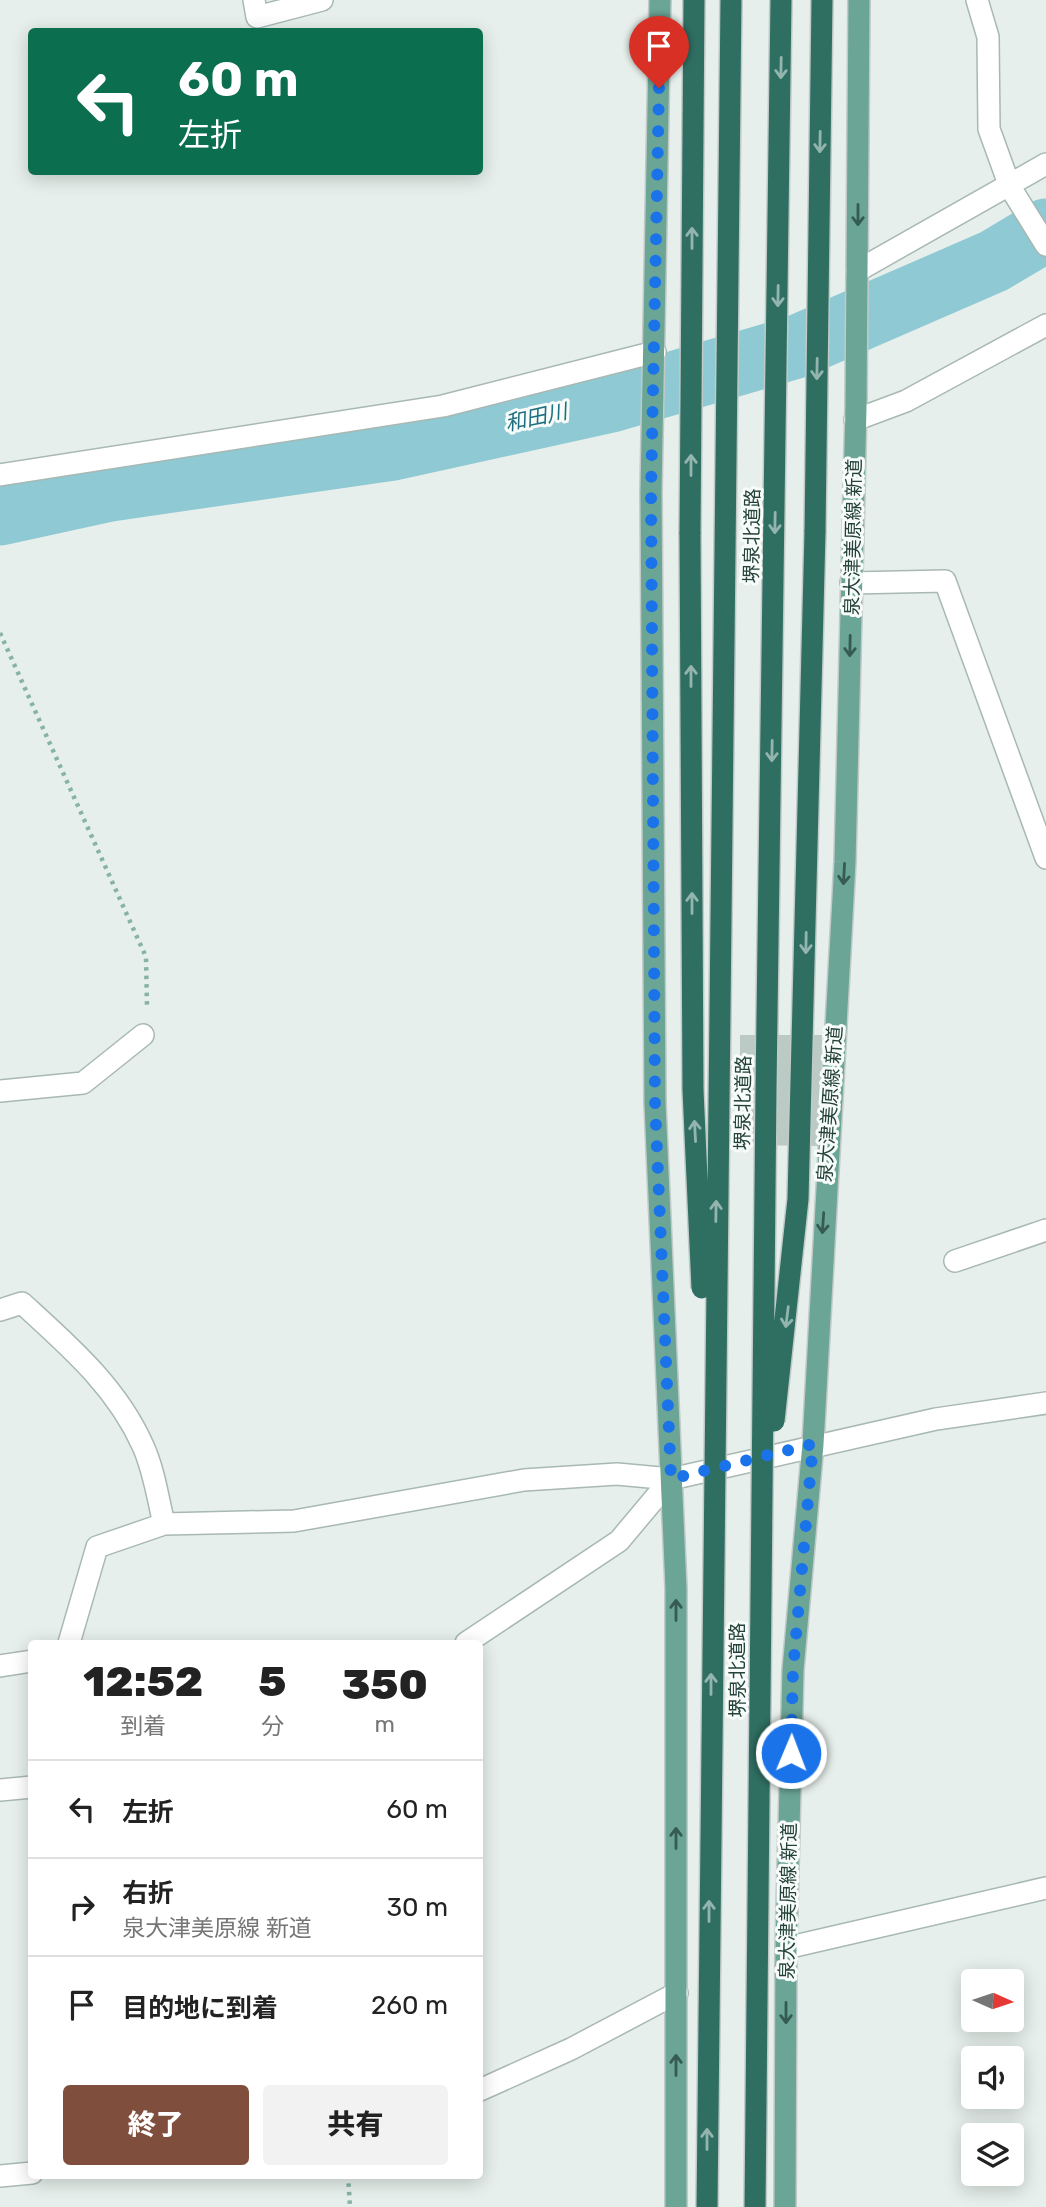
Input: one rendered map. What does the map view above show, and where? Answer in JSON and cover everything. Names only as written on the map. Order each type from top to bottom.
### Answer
[{"type":"highway","points":[[694,0],[690,520],[693,1090],[713,1517]]},
{"type":"highway","name":"堺泉北道路","points":[[707,2207],[730,0]]},
{"type":"highway","name":"堺泉北道路","points":[[755,2207],[781,0]]},
{"type":"highway","points":[[761,1520],[790,1294],[801,1131],[815,546],[822,0]]},
{"type":"main road","points":[[660,0],[651,492],[655,1102],[676,1588],[676,2207]]},
{"type":"main road","name":"泉大津美原線 新道","points":[[785,2207],[786,1948],[793,1670],[813,1444],[845,862],[856,413],[859,0]]},
{"type":"street","points":[[254,0],[257,17],[322,0]]},
{"type":"street","points":[[977,0],[988,37],[989,130],[1010,187],[1046,245]]},
{"type":"street","points":[[857,271],[1010,187],[1046,164]]},
{"type":"street","points":[[856,413],[906,401],[1046,325]]},
{"type":"street","points":[[0,475],[443,406],[655,358]]},
{"type":"street","points":[[852,583],[945,581],[1046,858]]},
{"type":"street","points":[[0,1091],[83,1083],[143,1035]]},
{"type":"street","points":[[955,1261],[1046,1230]]},
{"type":"street","points":[[1,1307],[22,1303],[91,1367],[124,1412],[144,1448],[164,1524]]},
{"type":"street","points":[[70,1640],[97,1547],[164,1524],[294,1521],[524,1480],[617,1474],[671,1479],[813,1444],[936,1419],[1046,1403]]},
{"type":"street","points":[[470,1640],[619,1541],[671,1479]]},
{"type":"street","points":[[0,1666],[28,1662]]},
{"type":"street","points":[[0,1790],[28,1787]]},
{"type":"street","points":[[786,1948],[1046,1888]]},
{"type":"street","points":[[483,2089],[571,2049],[677,1993]]},
{"type":"street","points":[[0,2176],[28,2173]]},
{"type":"path","points":[[0,633],[146,957],[148,1021],[143,1035]]},
{"type":"path","points":[[348,2179],[350,2207]]},
{"type":"building","points":[[740,1035],[822,1035],[821,1146],[740,1145]]},
{"type":"waterway","name":"和田川","points":[[0,514],[110,490],[393,449],[611,401],[796,347],[994,261],[1046,230]]},
{"type":"route","points":[[659,88],[651,492],[655,1102],[671,1479],[813,1444],[793,1670],[791,1753]]}]
